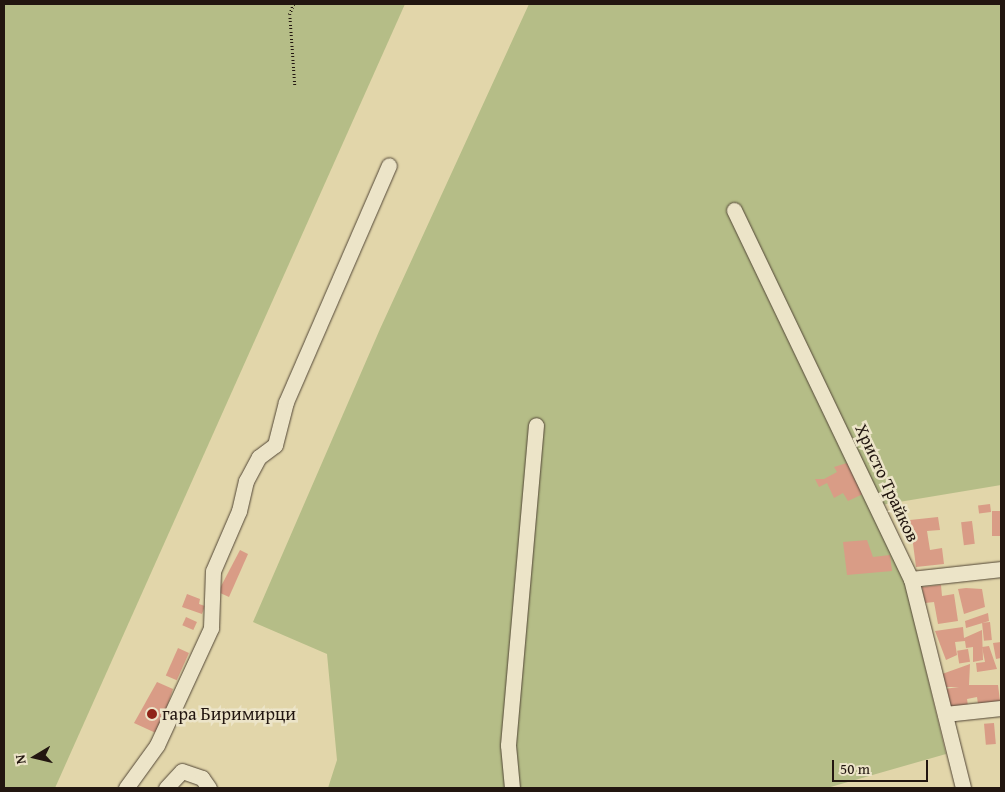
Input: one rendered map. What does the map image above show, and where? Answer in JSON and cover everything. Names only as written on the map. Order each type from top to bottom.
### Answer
[{"type":"street","points":[[126,788],[157,745],[211,628],[213,571],[239,511],[246,481],[259,457],[275,445],[286,402],[389,164]]},
{"type":"street","name":"Христо Трайков","points":[[734,210],[911,579],[963,788]]},
{"type":"street","points":[[512,788],[508,745],[536,425]]},
{"type":"street","points":[[911,579],[1001,569]]},
{"type":"street","points":[[945,714],[1001,708]]},
{"type":"street","points":[[166,788],[182,771],[202,778],[208,788]]},
{"type":"path","points":[[294,4],[290,14],[295,85]]},
{"type":"green space","points":[[4,4],[405,4],[55,788],[4,788]]},
{"type":"green space","points":[[529,4],[1001,4],[1001,485],[869,507],[905,583],[946,754],[827,788],[328,788],[337,760],[327,654],[253,622],[380,329]]},
{"type":"building","points":[[850,462],[865,493],[848,501],[843,493],[834,498],[827,483],[819,487],[815,479],[824,479],[837,472],[834,467]]},
{"type":"building","points":[[990,504],[991,512],[979,513],[978,505]]},
{"type":"building","points":[[992,511],[1001,511],[1001,536],[992,536]]},
{"type":"building","points":[[938,517],[940,530],[927,531],[930,550],[942,548],[944,564],[916,567],[910,520]]},
{"type":"building","points":[[972,521],[975,544],[964,545],[961,522]]},
{"type":"building","points":[[867,540],[873,557],[890,555],[892,571],[847,575],[843,542]]},
{"type":"building","points":[[240,550],[248,554],[229,597],[218,592]]},
{"type":"building","points":[[941,585],[942,596],[954,594],[958,621],[938,624],[934,602],[925,603],[922,587]]},
{"type":"building","points":[[958,589],[982,589],[985,607],[964,614]]},
{"type":"building","points":[[187,594],[200,599],[199,604],[205,606],[202,614],[182,607]]},
{"type":"building","points":[[988,613],[989,621],[966,628],[965,621]]},
{"type":"building","points":[[186,617],[197,622],[193,630],[182,625]]},
{"type":"building","points":[[990,622],[992,640],[984,641],[982,623]]},
{"type":"building","points":[[963,627],[964,638],[982,630],[983,660],[973,662],[973,647],[966,648],[965,641],[955,642],[957,655],[946,660],[935,631]]},
{"type":"building","points":[[1001,642],[1001,658],[996,659],[993,643]]},
{"type":"building","points":[[989,646],[997,669],[977,672],[976,663],[985,662],[982,647]]},
{"type":"building","points":[[178,648],[189,653],[177,680],[166,675]]},
{"type":"building","points":[[968,649],[970,662],[959,664],[957,651]]},
{"type":"building","points":[[970,664],[969,685],[998,685],[1000,701],[978,704],[977,697],[967,699],[968,706],[947,709],[944,689],[959,687],[944,687],[942,674]]},
{"type":"building","name":"гара Биримирци","points":[[157,682],[173,689],[158,734],[134,723]]},
{"type":"building","points":[[994,723],[996,744],[986,745],[984,724]]},
{"type":"place","name":"гара Биримирци","points":[[152,714]]}]
